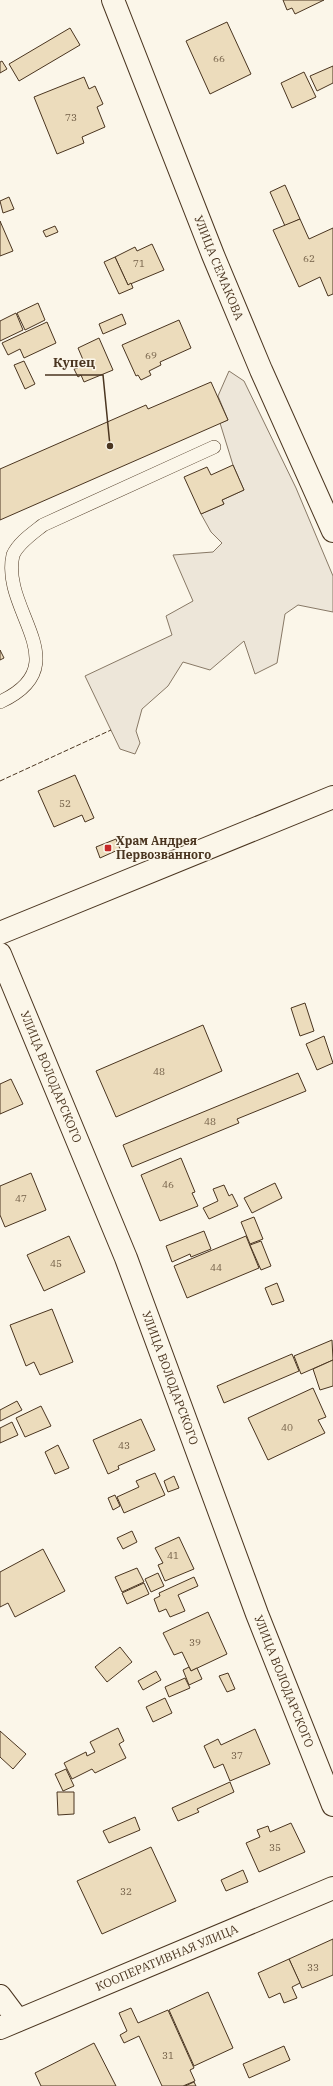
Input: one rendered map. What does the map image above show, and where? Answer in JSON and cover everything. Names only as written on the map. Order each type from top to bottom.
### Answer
[{"type":"street","name":"УЛИЦА СЕМАКОВА","points":[[113,0],[213,255],[261,370],[333,531]]},
{"type":"street","points":[[0,933],[333,797]]},
{"type":"street","name":"УЛИЦА ВОЛОДАРСКОГО","points":[[0,954],[126,1258],[257,1614],[333,1805]]},
{"type":"street","name":"КООПЕРАТИВНАЯ УЛИЦА","points":[[9,2024],[333,1888]]},
{"type":"street","points":[[0,1996],[9,2024]]},
{"type":"lane","points":[[0,702],[16,694],[29,681],[35,666],[34,652],[12,592],[10,572],[13,555],[26,538],[43,526],[214,447]]},
{"type":"shaded area","points":[[229,371],[244,381],[296,488],[333,576],[333,612],[298,605],[285,614],[277,663],[255,674],[244,641],[210,670],[183,662],[168,686],[142,709],[136,731],[140,743],[135,754],[120,749],[85,676],[172,635],[166,616],[193,601],[173,555],[213,552],[222,543],[211,532],[201,514],[224,504],[222,500],[244,490],[233,465],[220,423],[228,420],[218,396]]},
{"type":"building","points":[[283,0],[324,0],[295,14],[292,8],[287,10]]},
{"type":"building","points":[[227,22],[251,74],[210,94],[186,41]]},
{"type":"building","points":[[70,28],[80,45],[19,81],[9,64]]},
{"type":"building","points":[[2,61],[7,69],[0,73],[0,62]]},
{"type":"building","points":[[333,66],[333,83],[317,91],[310,76]]},
{"type":"building","points":[[304,72],[316,97],[292,108],[281,83]]},
{"type":"building","points":[[84,77],[89,89],[95,86],[103,104],[97,107],[105,127],[82,137],[84,143],[57,154],[34,97]]},
{"type":"building","points":[[285,185],[300,219],[285,226],[270,192]]},
{"type":"building","points":[[9,197],[14,209],[3,213],[0,201]]},
{"type":"building","points":[[300,219],[309,239],[333,228],[333,294],[328,296],[320,277],[299,287],[273,230]]},
{"type":"building","points":[[0,221],[13,251],[0,256]]},
{"type":"building","points":[[55,226],[58,232],[46,237],[43,231]]},
{"type":"building","points":[[152,244],[164,270],[128,285],[115,257],[135,247],[137,251]]},
{"type":"building","points":[[115,257],[128,285],[131,283],[133,288],[119,294],[104,262]]},
{"type":"building","points":[[38,303],[45,320],[25,330],[17,313]]},
{"type":"building","points":[[16,313],[23,330],[0,341],[0,321]]},
{"type":"building","points":[[122,314],[126,324],[103,334],[99,324]]},
{"type":"building","points":[[179,320],[191,348],[160,362],[161,365],[149,371],[151,375],[141,380],[138,375],[136,376],[122,345]]},
{"type":"building","points":[[47,322],[56,343],[24,358],[20,349],[8,355],[2,343]]},
{"type":"building","points":[[99,338],[113,370],[84,382],[81,375],[78,377],[74,369],[78,368],[77,365],[84,362],[78,348]]},
{"type":"building","points":[[24,361],[35,384],[25,389],[14,365]]},
{"type":"building","points":[[211,382],[228,420],[0,520],[0,469],[146,405],[148,409]]},
{"type":"building","points":[[233,465],[244,490],[222,500],[224,504],[201,514],[184,477],[207,467],[211,475]]},
{"type":"building","points":[[0,650],[4,658],[0,660]]},
{"type":"building","points":[[75,775],[94,818],[85,822],[82,815],[54,827],[38,791]]},
{"type":"building","points":[[116,839],[120,849],[100,858],[96,847]]},
{"type":"building","points":[[305,1003],[314,1031],[300,1036],[291,1008]]},
{"type":"building","points":[[203,1025],[222,1071],[116,1117],[96,1071]]},
{"type":"building","points":[[324,1036],[333,1063],[317,1070],[306,1044]]},
{"type":"building","points":[[298,1073],[306,1091],[237,1119],[239,1123],[132,1167],[123,1145]]},
{"type":"building","points":[[11,1079],[23,1104],[0,1114],[0,1084]]},
{"type":"building","points":[[181,1158],[195,1192],[192,1193],[198,1206],[160,1221],[141,1175]]},
{"type":"building","points":[[31,1173],[46,1210],[5,1227],[0,1215],[0,1186]]},
{"type":"building","points":[[275,1183],[282,1198],[252,1213],[244,1198]]},
{"type":"building","points":[[224,1185],[229,1196],[232,1194],[238,1206],[209,1219],[203,1208],[218,1201],[213,1189]]},
{"type":"building","points":[[254,1217],[263,1239],[250,1244],[241,1222]]},
{"type":"building","points":[[204,1231],[211,1249],[191,1257],[190,1254],[172,1262],[166,1246]]},
{"type":"building","points":[[69,1236],[85,1272],[44,1291],[27,1255]]},
{"type":"building","points":[[246,1236],[259,1268],[187,1298],[174,1266]]},
{"type":"building","points":[[261,1241],[271,1266],[261,1270],[250,1245]]},
{"type":"building","points":[[277,1283],[284,1301],[272,1305],[265,1288]]},
{"type":"building","points":[[52,1309],[73,1362],[40,1375],[34,1362],[26,1366],[10,1325]]},
{"type":"building","points":[[332,1340],[333,1360],[301,1374],[294,1356]]},
{"type":"building","points":[[292,1354],[299,1371],[224,1403],[217,1386]]},
{"type":"building","points":[[333,1360],[333,1386],[320,1390],[313,1369]]},
{"type":"building","points":[[313,1388],[326,1417],[318,1420],[325,1433],[268,1460],[248,1418]]},
{"type":"building","points":[[17,1401],[22,1410],[0,1421],[0,1410]]},
{"type":"building","points":[[41,1406],[51,1426],[25,1437],[16,1418]]},
{"type":"building","points":[[141,1419],[155,1450],[118,1466],[119,1469],[108,1474],[93,1440]]},
{"type":"building","points":[[12,1422],[18,1435],[0,1443],[0,1428]]},
{"type":"building","points":[[58,1445],[69,1468],[55,1474],[45,1452]]},
{"type":"building","points":[[155,1473],[165,1495],[124,1513],[117,1497],[139,1487],[136,1481]]},
{"type":"building","points":[[174,1476],[179,1488],[168,1492],[164,1481]]},
{"type":"building","points":[[115,1495],[120,1506],[113,1510],[108,1498]]},
{"type":"building","points":[[132,1531],[137,1542],[123,1549],[117,1538]]},
{"type":"building","points":[[179,1537],[194,1569],[165,1581],[158,1565],[163,1563],[155,1548]]},
{"type":"building","points":[[43,1549],[65,1591],[15,1617],[8,1603],[0,1607],[0,1572]]},
{"type":"building","points":[[137,1568],[144,1582],[122,1592],[115,1577]]},
{"type":"building","points":[[158,1573],[164,1586],[151,1592],[145,1579]]},
{"type":"building","points":[[194,1577],[198,1586],[178,1595],[185,1611],[170,1617],[166,1609],[159,1612],[154,1599],[160,1596],[159,1593]]},
{"type":"building","points":[[144,1583],[149,1594],[127,1604],[122,1593]]},
{"type":"building","points":[[208,1612],[227,1654],[191,1671],[182,1652],[174,1655],[163,1633]]},
{"type":"building","points":[[120,1647],[132,1662],[107,1682],[95,1667]]},
{"type":"building","points":[[189,1667],[191,1671],[197,1668],[202,1679],[189,1685],[183,1670]]},
{"type":"building","points":[[156,1671],[161,1680],[143,1690],[138,1681]]},
{"type":"building","points":[[228,1673],[235,1689],[227,1692],[219,1676]]},
{"type":"building","points":[[185,1678],[190,1688],[169,1697],[165,1687]]},
{"type":"building","points":[[165,1698],[172,1713],[153,1722],[146,1707]]},
{"type":"building","points":[[118,1728],[124,1741],[119,1744],[126,1758],[95,1773],[92,1769],[72,1779],[64,1763],[86,1752],[87,1756],[95,1752],[90,1742]]},
{"type":"building","points":[[255,1729],[270,1764],[230,1781],[223,1764],[214,1768],[204,1746],[218,1739],[221,1745]]},
{"type":"building","points":[[0,1731],[26,1754],[13,1769],[0,1757]]},
{"type":"building","points":[[66,1769],[74,1786],[63,1791],[55,1774]]},
{"type":"building","points":[[230,1782],[234,1792],[197,1809],[199,1812],[178,1821],[172,1808]]},
{"type":"building","points":[[57,1792],[74,1792],[74,1814],[58,1815]]},
{"type":"building","points":[[135,1817],[140,1830],[109,1843],[103,1831]]},
{"type":"building","points":[[291,1823],[305,1852],[259,1872],[246,1843],[260,1837],[257,1830],[268,1826],[270,1832]]},
{"type":"building","points":[[151,1847],[176,1901],[102,1934],[77,1881]]},
{"type":"building","points":[[243,1870],[248,1882],[226,1891],[221,1880]]},
{"type":"building","points":[[333,1939],[333,1975],[302,1988],[289,1959]]},
{"type":"building","points":[[289,1959],[300,1983],[292,1987],[297,1998],[284,2003],[280,1993],[269,1998],[258,1973]]},
{"type":"building","points":[[208,1992],[233,2048],[194,2066],[169,2010]]},
{"type":"building","points":[[131,2008],[138,2023],[168,2010],[194,2068],[190,2070],[195,2081],[183,2086],[162,2086],[139,2036],[124,2043],[120,2035],[127,2031],[119,2013]]},
{"type":"building","points":[[94,2043],[116,2086],[41,2086],[35,2073]]},
{"type":"building","points":[[284,2046],[290,2060],[249,2078],[243,2064]]},
{"type":"building","points":[[194,2082],[196,2086],[185,2086]]},
{"type":"fence","points":[[0,781],[111,730]]},
{"type":"place","name":"Купец","points":[[110,446]]},
{"type":"place","name":"Храм Андрея Первозванного","points":[[108,848]]}]
